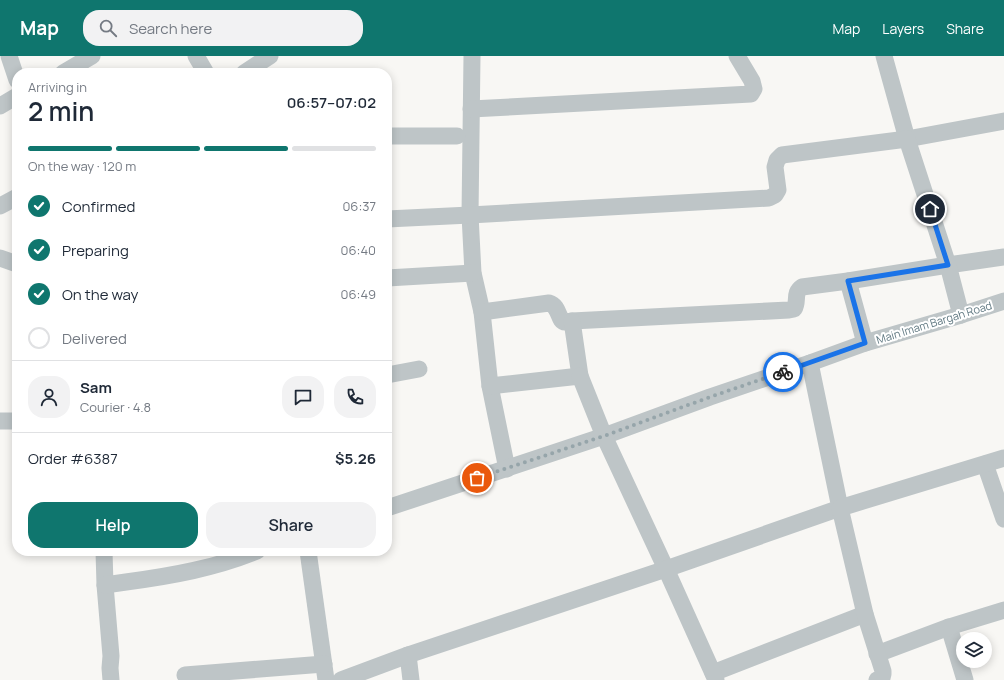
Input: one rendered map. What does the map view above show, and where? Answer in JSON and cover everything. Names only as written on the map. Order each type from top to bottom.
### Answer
[{"type":"street","points":[[9,56],[13,68]]},
{"type":"street","points":[[72,68],[92,56]]},
{"type":"street","points":[[196,56],[203,68]]},
{"type":"street","points":[[252,68],[270,56]]},
{"type":"street","points":[[472,56],[470,215],[473,273],[482,312],[490,386],[507,468]]},
{"type":"street","points":[[471,109],[751,94],[754,89],[752,81],[737,56]]},
{"type":"street","points":[[884,56],[908,139],[948,265],[961,315]]},
{"type":"street","points":[[0,106],[12,99]]},
{"type":"street","points":[[392,219],[769,198],[776,195],[778,190],[775,167],[777,160],[782,155],[908,139],[1004,121]]},
{"type":"street","points":[[392,136],[457,136]]},
{"type":"street","points":[[0,206],[12,200]]},
{"type":"street","points":[[482,312],[549,303],[555,306],[563,322],[565,322],[789,310],[794,309],[796,306],[797,292],[802,287],[1004,257]]},
{"type":"street","points":[[0,258],[12,262]]},
{"type":"street","points":[[392,278],[473,273]]},
{"type":"street","points":[[848,281],[865,343]]},
{"type":"street","name":"Main Imam Bargah Road","points":[[392,506],[604,436],[865,343],[1004,301]]},
{"type":"street","points":[[572,321],[580,376],[604,436],[714,676],[865,614]]},
{"type":"street","points":[[810,363],[840,508],[865,614],[883,674],[882,678],[877,680]]},
{"type":"street","points":[[392,374],[419,369]]},
{"type":"street","points":[[490,386],[580,376]]},
{"type":"street","points":[[0,421],[12,421]]},
{"type":"street","points":[[341,680],[408,655],[666,569],[840,508],[1004,458]]},
{"type":"street","points":[[985,464],[1004,519]]},
{"type":"street","points":[[104,556],[111,656],[111,680]]},
{"type":"street","points":[[105,585],[155,578],[204,568],[245,556]]},
{"type":"street","points":[[185,675],[325,672],[309,556]]},
{"type":"street","points":[[878,654],[949,627],[1004,610]]},
{"type":"street","points":[[949,627],[966,680]]},
{"type":"street","points":[[408,655],[411,680]]},
{"type":"way so far","points":[[477,478],[604,436],[783,372]]},
{"type":"route","points":[[783,372],[865,343],[848,281],[948,265],[930,209]]}]
